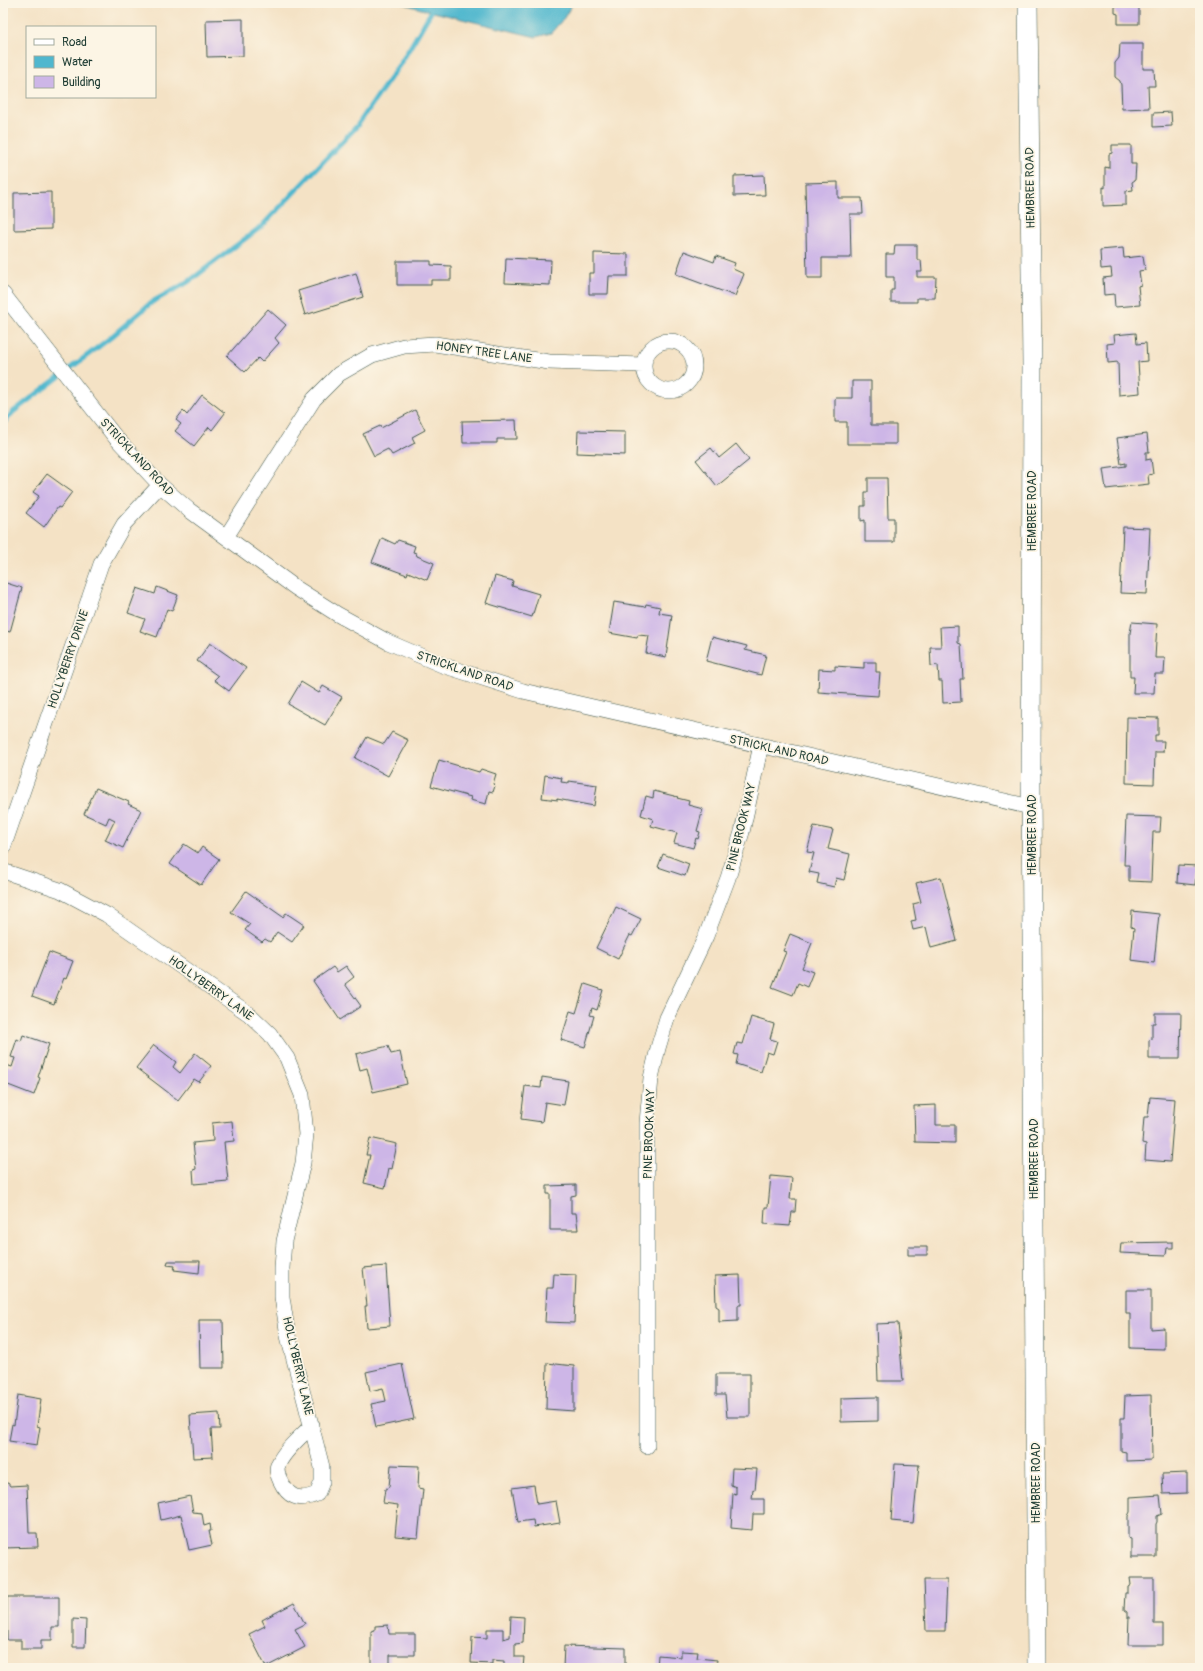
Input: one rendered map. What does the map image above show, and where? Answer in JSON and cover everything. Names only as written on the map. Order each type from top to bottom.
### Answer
[{"type":"street","name":"HEMBREE ROAD","points":[[1028,3],[1032,365],[1032,807],[1037,1668]]},
{"type":"street","name":"STRICKLAND ROAD","points":[[3,294],[116,438],[160,485],[189,510],[296,588],[337,614],[388,642],[442,665],[523,691],[1032,807]]},
{"type":"street","name":"HONEY TREE LANE","points":[[226,537],[314,399],[339,374],[372,355],[404,346],[435,344],[549,362],[643,365]]},
{"type":"street","name":"HOLLYBERRY DRIVE","points":[[3,848],[101,564],[124,524],[160,485]]},
{"type":"street","name":"PINE BROOK WAY","points":[[647,1446],[647,1123],[651,1078],[667,1018],[706,936],[728,878],[742,832],[761,746]]},
{"type":"street","name":"HOLLYBERRY LANE","points":[[3,871],[60,890],[107,915],[249,1014],[270,1034],[287,1058],[302,1095],[306,1134],[303,1163],[284,1241],[282,1297],[288,1336],[312,1425]]},
{"type":"water","points":[[401,3],[573,3],[564,18],[551,33],[536,37]]},
{"type":"building","points":[[1115,3],[1139,3],[1139,24],[1118,24],[1118,14],[1115,13]]},
{"type":"building","points":[[243,19],[243,56],[207,57],[206,20]]},
{"type":"building","points":[[1120,44],[1143,44],[1143,69],[1154,69],[1155,86],[1148,86],[1149,108],[1122,109],[1121,85],[1120,81],[1115,77],[1115,63],[1119,58]]},
{"type":"building","points":[[1171,112],[1172,126],[1153,127],[1153,113]]},
{"type":"building","points":[[1112,145],[1131,145],[1131,164],[1136,164],[1135,180],[1132,182],[1133,190],[1126,191],[1126,205],[1103,206],[1105,167],[1109,168],[1109,154],[1112,153]]},
{"type":"building","points":[[764,175],[765,195],[734,196],[734,176]]},
{"type":"building","points":[[838,182],[838,198],[862,198],[863,214],[850,214],[851,258],[822,258],[822,278],[807,278],[805,183]]},
{"type":"building","points":[[51,192],[51,229],[14,230],[14,193]]},
{"type":"building","points":[[895,245],[917,245],[917,260],[921,260],[922,272],[917,272],[917,277],[936,277],[935,298],[917,298],[917,302],[891,302],[891,290],[894,290],[894,277],[886,277],[886,254],[894,254]]},
{"type":"building","points":[[1123,248],[1124,258],[1143,256],[1145,270],[1139,271],[1141,285],[1138,286],[1140,305],[1115,307],[1114,294],[1104,295],[1103,278],[1112,277],[1111,268],[1101,269],[1100,250]]},
{"type":"building","points":[[684,251],[714,262],[716,256],[735,263],[733,269],[744,274],[735,296],[676,274]]},
{"type":"building","points":[[594,253],[628,254],[628,276],[609,276],[608,294],[589,294],[589,273],[594,273]]},
{"type":"building","points":[[506,258],[551,260],[550,285],[505,283]]},
{"type":"building","points":[[397,261],[431,261],[431,265],[451,266],[451,280],[431,280],[431,285],[397,285]]},
{"type":"building","points":[[356,273],[363,297],[305,315],[298,291]]},
{"type":"building","points":[[268,309],[286,325],[275,338],[279,343],[262,362],[258,358],[245,372],[227,356]]},
{"type":"building","points":[[1136,333],[1137,344],[1146,343],[1147,361],[1138,362],[1140,393],[1119,395],[1118,362],[1108,363],[1107,344],[1115,343],[1114,335]]},
{"type":"building","points":[[852,381],[871,381],[871,425],[896,425],[896,444],[847,444],[847,422],[835,422],[835,398],[852,398]]},
{"type":"building","points":[[202,395],[225,413],[212,430],[209,427],[194,446],[175,431],[181,424],[176,420],[183,411],[187,415]]},
{"type":"building","points":[[415,410],[425,430],[412,437],[415,443],[392,455],[388,449],[374,456],[363,434],[380,426],[381,428]]},
{"type":"building","points":[[516,420],[517,439],[497,439],[497,443],[463,443],[462,421]]},
{"type":"building","points":[[578,431],[625,432],[625,455],[577,453]]},
{"type":"building","points":[[1147,434],[1149,452],[1146,452],[1146,460],[1151,459],[1153,474],[1148,475],[1149,484],[1106,489],[1103,469],[1126,466],[1126,463],[1121,464],[1117,438]]},
{"type":"building","points":[[736,444],[749,460],[717,486],[696,460],[711,448],[719,458]]},
{"type":"building","points":[[47,474],[72,492],[60,508],[58,507],[44,527],[26,513],[39,496],[33,492]]},
{"type":"building","points":[[868,478],[887,478],[888,518],[894,518],[894,542],[865,542],[865,520],[861,521],[861,506],[865,506],[865,492],[868,492]]},
{"type":"building","points":[[1123,527],[1150,528],[1147,594],[1120,593]]},
{"type":"building","points":[[382,538],[395,544],[398,540],[415,546],[413,552],[416,553],[417,556],[434,563],[427,580],[408,572],[407,575],[372,562]]},
{"type":"building","points":[[495,576],[513,581],[512,586],[539,594],[532,617],[486,603]]},
{"type":"building","points":[[3,582],[22,588],[10,632],[3,630]]},
{"type":"building","points":[[157,587],[178,595],[172,611],[167,609],[157,637],[140,631],[145,619],[128,613],[137,588],[155,594]]},
{"type":"building","points":[[614,602],[645,607],[646,604],[660,607],[659,613],[672,615],[666,657],[646,653],[649,636],[638,635],[637,638],[609,633]]},
{"type":"building","points":[[1132,622],[1157,624],[1155,658],[1165,658],[1164,674],[1155,674],[1154,693],[1133,693],[1134,677],[1130,677],[1130,633]]},
{"type":"building","points":[[958,626],[958,643],[961,644],[963,679],[960,679],[961,702],[943,703],[942,681],[939,681],[938,665],[931,666],[930,647],[941,647],[940,627]]},
{"type":"building","points":[[712,637],[747,646],[745,650],[766,655],[761,675],[706,661]]},
{"type":"building","points":[[210,643],[246,668],[229,691],[214,680],[218,676],[197,661]]},
{"type":"building","points":[[864,662],[876,662],[876,672],[880,672],[878,696],[818,692],[819,669],[835,670],[835,666],[864,668]]},
{"type":"building","points":[[301,682],[319,693],[323,686],[342,697],[325,725],[288,704]]},
{"type":"building","points":[[1127,717],[1158,718],[1158,735],[1155,735],[1155,741],[1164,741],[1163,752],[1155,752],[1154,784],[1126,783]]},
{"type":"building","points":[[392,732],[408,740],[388,776],[355,758],[367,737],[384,744]]},
{"type":"building","points":[[439,760],[479,772],[481,769],[496,774],[493,784],[495,786],[493,792],[489,791],[486,804],[470,800],[471,797],[431,786]]},
{"type":"building","points":[[545,775],[562,778],[561,782],[569,783],[569,781],[597,785],[594,806],[557,799],[558,800],[542,798]]},
{"type":"building","points":[[96,788],[129,802],[128,804],[141,810],[123,848],[105,840],[115,820],[109,817],[106,824],[84,814]]},
{"type":"building","points":[[654,791],[689,801],[688,805],[703,809],[697,831],[700,832],[698,839],[696,838],[693,848],[674,843],[677,833],[651,826],[653,819],[641,815],[646,796],[653,798]]},
{"type":"building","points":[[1126,816],[1161,817],[1160,832],[1153,832],[1151,882],[1129,881],[1129,865],[1124,865]]},
{"type":"building","points":[[814,826],[833,830],[828,849],[850,854],[844,880],[836,878],[834,887],[817,883],[819,874],[809,872],[814,853],[807,852]]},
{"type":"building","points":[[184,844],[198,853],[202,847],[219,859],[201,885],[170,864]]},
{"type":"building","points":[[663,854],[689,864],[685,876],[658,867]]},
{"type":"building","points":[[1178,865],[1197,866],[1195,885],[1177,883]]},
{"type":"building","points":[[941,877],[957,941],[931,948],[926,927],[913,930],[911,921],[916,920],[913,904],[921,902],[916,883]]},
{"type":"building","points":[[246,891],[283,917],[286,913],[304,925],[292,942],[277,932],[270,942],[265,939],[262,942],[245,930],[250,924],[231,912]]},
{"type":"building","points":[[616,907],[641,919],[632,936],[630,935],[618,959],[596,948]]},
{"type":"building","points":[[1132,911],[1159,914],[1154,963],[1131,960],[1134,928],[1131,927]]},
{"type":"building","points":[[790,934],[812,943],[802,968],[813,972],[807,987],[798,983],[793,995],[772,987],[786,952],[783,951]]},
{"type":"building","points":[[49,952],[73,961],[66,979],[64,978],[54,1004],[32,996]]},
{"type":"building","points":[[346,966],[354,977],[345,984],[361,1006],[340,1020],[313,981],[333,967],[337,972]]},
{"type":"building","points":[[585,984],[603,990],[597,1010],[592,1008],[590,1015],[594,1016],[585,1047],[561,1040],[570,1011],[576,1013]]},
{"type":"building","points":[[1155,1013],[1181,1013],[1180,1059],[1149,1059],[1149,1040],[1152,1039],[1152,1023],[1155,1023]]},
{"type":"building","points":[[751,1017],[774,1024],[770,1039],[777,1041],[773,1054],[767,1052],[761,1072],[736,1064],[738,1055],[734,1054],[737,1043],[743,1044]]},
{"type":"building","points":[[23,1035],[49,1044],[38,1077],[40,1078],[34,1095],[3,1083],[3,1064],[12,1067],[15,1058],[11,1057],[17,1039],[21,1041]]},
{"type":"building","points":[[154,1045],[176,1062],[173,1067],[180,1073],[195,1053],[211,1066],[199,1082],[194,1079],[178,1100],[136,1068]]},
{"type":"building","points":[[388,1046],[391,1054],[400,1052],[407,1084],[373,1092],[367,1068],[360,1070],[356,1054]]},
{"type":"building","points":[[542,1077],[568,1081],[564,1105],[545,1102],[542,1122],[521,1119],[525,1086],[541,1088]]},
{"type":"building","points":[[1150,1097],[1175,1099],[1170,1162],[1145,1160],[1146,1144],[1142,1143],[1144,1117],[1148,1117]]},
{"type":"building","points":[[936,1105],[936,1125],[955,1125],[955,1143],[915,1142],[914,1106]]},
{"type":"building","points":[[232,1121],[234,1141],[224,1142],[228,1181],[194,1184],[193,1170],[196,1169],[193,1143],[213,1141],[212,1123]]},
{"type":"building","points":[[370,1138],[397,1144],[392,1169],[389,1168],[385,1188],[364,1183],[370,1155],[366,1155]]},
{"type":"building","points":[[771,1176],[792,1178],[790,1199],[796,1199],[795,1212],[792,1212],[790,1226],[764,1224],[765,1207],[768,1207]]},
{"type":"building","points":[[576,1185],[576,1195],[571,1196],[571,1213],[576,1213],[578,1230],[550,1230],[550,1194],[547,1194],[547,1186]]},
{"type":"building","points":[[1173,1242],[1173,1248],[1167,1248],[1166,1255],[1120,1253],[1121,1243]]},
{"type":"building","points":[[908,1247],[927,1247],[927,1255],[908,1255]]},
{"type":"building","points":[[168,1261],[200,1261],[199,1273],[174,1270],[175,1266],[167,1265]]},
{"type":"building","points":[[386,1266],[390,1326],[367,1328],[365,1306],[367,1306],[363,1268]]},
{"type":"building","points":[[554,1274],[576,1275],[574,1323],[545,1322],[547,1288],[553,1288]]},
{"type":"building","points":[[740,1275],[741,1305],[738,1305],[738,1321],[719,1322],[719,1308],[716,1306],[715,1276]]},
{"type":"building","points":[[1126,1290],[1151,1290],[1151,1329],[1164,1328],[1164,1349],[1130,1348],[1130,1313],[1126,1313]]},
{"type":"building","points":[[199,1320],[223,1320],[224,1368],[200,1368]]},
{"type":"building","points":[[898,1323],[903,1381],[878,1381],[876,1324]]},
{"type":"building","points":[[547,1363],[574,1366],[574,1411],[546,1409]]},
{"type":"building","points":[[402,1364],[414,1419],[376,1427],[371,1404],[386,1401],[383,1388],[370,1391],[366,1372]]},
{"type":"building","points":[[716,1374],[750,1374],[750,1417],[727,1417],[725,1395],[716,1395]]},
{"type":"building","points":[[18,1395],[41,1399],[37,1426],[40,1427],[37,1445],[9,1441],[12,1424],[14,1425]]},
{"type":"building","points":[[1151,1395],[1152,1460],[1126,1461],[1126,1452],[1121,1451],[1121,1418],[1124,1418],[1125,1396]]},
{"type":"building","points":[[878,1397],[878,1421],[841,1422],[841,1398]]},
{"type":"building","points":[[219,1413],[220,1429],[211,1429],[213,1457],[193,1458],[190,1415]]},
{"type":"building","points":[[895,1464],[919,1465],[913,1523],[891,1521]]},
{"type":"building","points":[[391,1465],[419,1466],[418,1488],[423,1489],[418,1538],[395,1536],[398,1505],[383,1503],[385,1489],[389,1487]]},
{"type":"building","points":[[732,1468],[757,1469],[755,1490],[753,1489],[752,1499],[764,1499],[764,1514],[753,1514],[752,1530],[731,1528],[733,1493],[736,1494],[736,1487],[731,1485]]},
{"type":"building","points":[[1187,1473],[1187,1493],[1163,1494],[1162,1474]]},
{"type":"building","points":[[8,1483],[10,1486],[27,1485],[29,1533],[37,1533],[38,1547],[3,1548],[3,1484]]},
{"type":"building","points":[[534,1485],[537,1504],[556,1501],[560,1523],[534,1527],[533,1520],[518,1522],[512,1488]]},
{"type":"building","points":[[1160,1495],[1162,1514],[1157,1516],[1156,1557],[1131,1557],[1131,1539],[1128,1538],[1130,1497]]},
{"type":"building","points":[[190,1496],[193,1512],[202,1513],[204,1526],[210,1524],[211,1531],[209,1531],[212,1545],[189,1550],[181,1515],[161,1520],[158,1503]]},
{"type":"building","points":[[1130,1578],[1154,1578],[1154,1624],[1163,1624],[1163,1645],[1128,1645],[1129,1617],[1127,1617],[1127,1612],[1124,1610],[1125,1593],[1128,1593],[1128,1587],[1131,1585]]},
{"type":"building","points":[[924,1580],[947,1580],[945,1631],[926,1631]]},
{"type":"building","points":[[7,1597],[59,1597],[59,1627],[52,1627],[52,1640],[41,1640],[41,1649],[21,1649],[21,1640],[7,1640]]},
{"type":"building","points":[[294,1603],[305,1624],[295,1629],[305,1647],[266,1667],[249,1634],[265,1626],[262,1620]]},
{"type":"building","points":[[511,1616],[524,1617],[523,1643],[515,1644],[515,1657],[524,1657],[523,1668],[504,1668],[504,1661],[492,1660],[492,1664],[471,1663],[472,1637],[487,1638],[487,1629],[503,1629],[503,1639],[510,1637]]},
{"type":"building","points":[[73,1619],[86,1620],[85,1647],[73,1647]]},
{"type":"building","points":[[388,1625],[389,1634],[415,1634],[415,1655],[390,1655],[390,1668],[371,1668],[371,1631],[375,1630],[375,1626]]},
{"type":"building","points":[[564,1646],[625,1648],[625,1668],[563,1668]]},
{"type":"building","points":[[681,1651],[698,1652],[697,1658],[717,1660],[716,1668],[657,1668],[658,1655],[681,1657]]},
{"type":"building","points":[[916,1666],[942,1667],[942,1668],[916,1668]]},
{"type":"waterway","points":[[3,424],[13,412],[110,338],[152,302],[188,282],[262,226],[357,126],[402,61],[431,12]]}]
